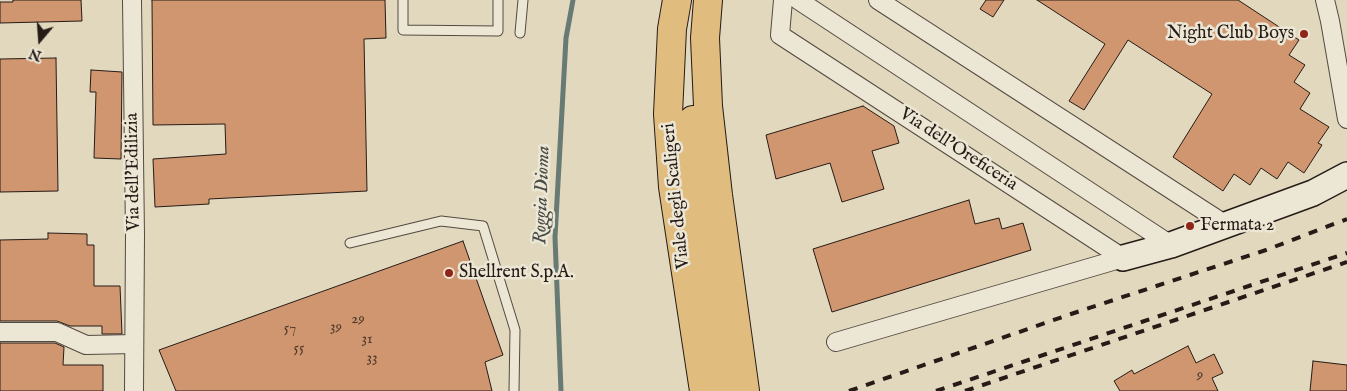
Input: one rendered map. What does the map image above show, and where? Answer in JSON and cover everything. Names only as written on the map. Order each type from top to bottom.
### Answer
[{"type":"highway","name":"Viale degli Scaligeri","points":[[677,0],[672,29],[668,114],[673,187],[704,391]]},
{"type":"highway","name":"Viale degli Scaligeri","points":[[700,0],[695,31],[692,104],[696,183],[724,391]]},
{"type":"highway","points":[[708,0],[705,38],[708,106],[718,195],[745,391]]},
{"type":"street","name":"Via dell'Edilizia","points":[[132,0],[135,235],[134,391]]},
{"type":"street","name":"Via dell'Oreficeria","points":[[783,0],[780,35],[1123,258]]},
{"type":"street","points":[[798,0],[1171,245]]},
{"type":"street","points":[[878,0],[1226,225]]},
{"type":"street","points":[[1324,0],[1330,21],[1347,120]]},
{"type":"street","points":[[836,342],[1171,245],[1314,194],[1347,175]]},
{"type":"street","points":[[0,332],[57,332],[86,344],[134,344]]},
{"type":"lane","points":[[403,0],[404,30],[498,30],[498,0]]},
{"type":"lane","points":[[520,33],[523,0]]},
{"type":"lane","points":[[350,244],[441,221],[483,226],[515,330],[514,391]]},
{"type":"building","points":[[13,0],[81,0],[82,21],[0,23],[0,2],[13,2]]},
{"type":"building","points":[[152,0],[385,0],[386,38],[364,39],[367,191],[209,199],[209,204],[155,207],[153,159],[226,154],[225,124],[153,125]]},
{"type":"building","points":[[986,0],[1004,0],[993,17],[980,9]]},
{"type":"building","points":[[1037,0],[1238,0],[1299,40],[1289,55],[1305,65],[1294,82],[1310,93],[1300,109],[1329,127],[1318,143],[1322,145],[1304,173],[1288,162],[1277,179],[1261,168],[1250,185],[1234,174],[1223,191],[1173,157],[1212,94],[1128,40],[1084,110],[1069,101],[1105,44]]},
{"type":"building","points":[[56,58],[58,191],[0,192],[0,59]]},
{"type":"building","points":[[91,70],[122,72],[121,159],[94,158],[96,92],[90,92]]},
{"type":"building","points":[[863,106],[894,126],[899,143],[872,151],[884,189],[842,202],[830,163],[776,179],[766,135]]},
{"type":"building","points":[[969,200],[975,224],[999,218],[1002,229],[1023,223],[1031,250],[832,312],[813,249]]},
{"type":"building","points":[[48,233],[87,234],[87,245],[94,245],[94,286],[120,286],[122,334],[102,334],[102,326],[70,326],[57,321],[0,321],[0,240],[48,239]]},
{"type":"building","points":[[463,241],[503,355],[485,362],[492,391],[176,391],[159,350]]},
{"type":"building","points":[[0,343],[55,343],[64,347],[63,365],[103,365],[103,391],[0,391]]},
{"type":"building","points":[[1188,346],[1196,363],[1214,354],[1223,373],[1212,378],[1218,391],[1120,391],[1114,381],[1132,370],[1134,374]]},
{"type":"building","points":[[1313,361],[1347,365],[1347,391],[1310,391]]},
{"type":"waterway","name":"Roggia Dioma","points":[[561,391],[555,237],[566,38],[573,0]]},
{"type":"railway","points":[[849,391],[1071,314],[1266,250],[1347,219]]},
{"type":"railway","points":[[936,391],[1347,253]]},
{"type":"railway","points":[[965,391],[1347,262]]},
{"type":"place","name":"Night Club Boys","points":[[1304,34]]},
{"type":"place","name":"Fermata 2","points":[[1190,226]]},
{"type":"place","name":"Shellrent S.p.A.","points":[[449,273]]}]
